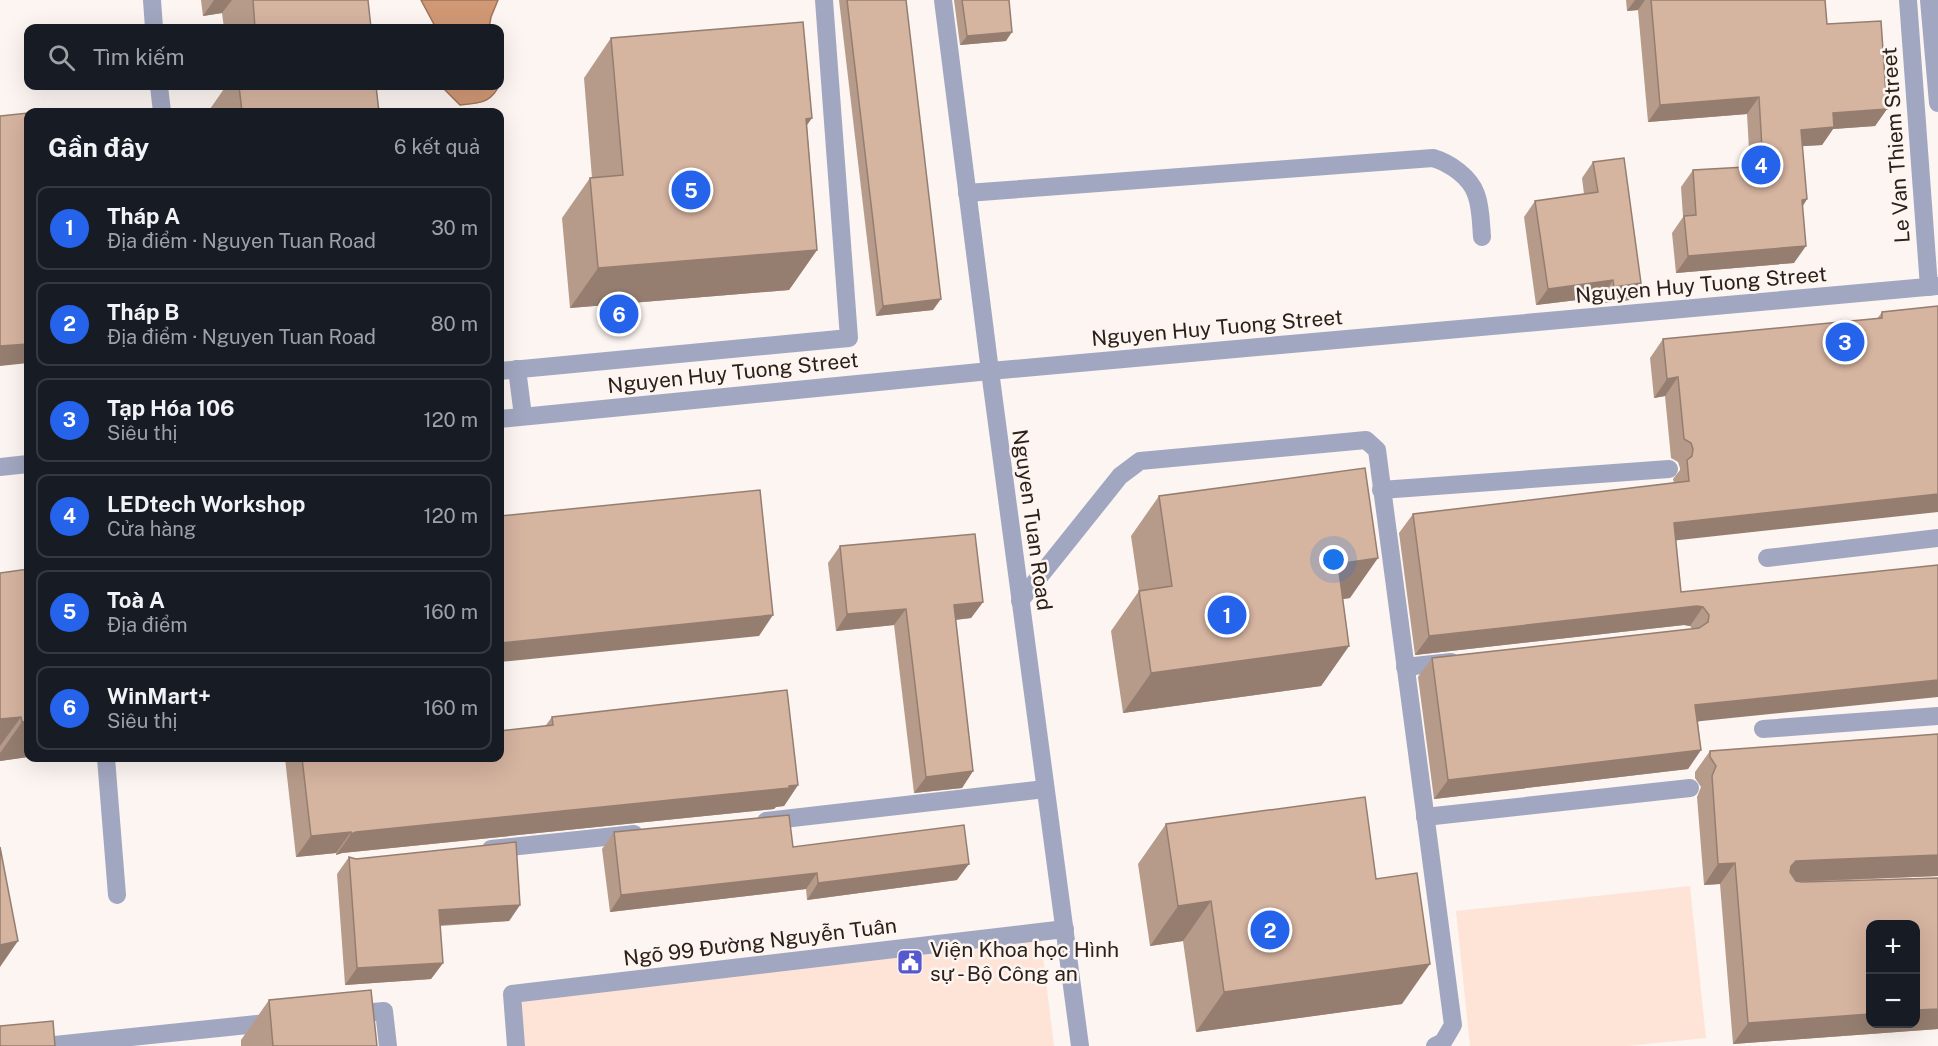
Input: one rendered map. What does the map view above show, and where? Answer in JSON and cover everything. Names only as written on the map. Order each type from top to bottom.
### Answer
[{"type":"street","points":[[152,0],[154,24]]},
{"type":"street","points":[[522,416],[508,370],[849,338],[824,0]]},
{"type":"street","name":"Nguyen Tuan Road","points":[[943,0],[1080,1046]]},
{"type":"street","points":[[1929,0],[1938,103]]},
{"type":"street","name":"Le Van Thiem Street","points":[[1913,1],[1930,179],[1934,287]]},
{"type":"street","points":[[159,90],[162,108]]},
{"type":"street","points":[[967,193],[1434,158],[1447,162],[1463,176],[1476,194],[1482,237]]},
{"type":"street","name":"Nguyen Huy Tuong Street","points":[[504,418],[990,371],[1934,287]]},
{"type":"street","points":[[1020,601],[1120,476],[1140,461],[1366,440],[1377,450],[1453,1025],[1443,1042],[1435,1046]]},
{"type":"street","points":[[0,467],[24,464]]},
{"type":"street","points":[[1381,490],[1669,469]]},
{"type":"street","points":[[1767,558],[1938,538]]},
{"type":"street","points":[[1405,667],[1463,660]]},
{"type":"street","points":[[1763,729],[1938,716]]},
{"type":"street","points":[[106,762],[117,895]]},
{"type":"street","points":[[1425,817],[1690,788]]},
{"type":"street","points":[[744,823],[1045,789]]},
{"type":"street","points":[[473,850],[650,832]]},
{"type":"street","name":"Ngõ 99 Đường Nguyễn Tuân","points":[[516,1046],[512,994],[1065,930]]},
{"type":"street","points":[[338,1016],[384,1011],[388,1046]]},
{"type":"street","points":[[45,1046],[291,1020]]},
{"type":"shaded area","points":[[421,0],[498,0],[490,24],[434,24]]},
{"type":"shaded area","points":[[445,90],[496,90],[486,100],[475,104],[460,105]]},
{"type":"shaded area","points":[[1690,886],[1706,1038],[1628,1046],[1470,1046],[1456,911]]},
{"type":"shaded area","name":"Viện Khoa học Hình sự - Bộ Công an","points":[[1039,923],[1054,1046],[518,1046],[512,1002]]},
{"type":"building","points":[[253,0],[368,0],[371,24],[255,24]]},
{"type":"building","points":[[847,0],[906,0],[941,299],[883,306]]},
{"type":"building","points":[[962,0],[1009,0],[1012,32],[967,36]]},
{"type":"building","points":[[1651,0],[1825,0],[1827,24],[1881,21],[1887,109],[1833,113],[1834,127],[1801,130],[1807,199],[1802,200],[1806,246],[1688,256],[1684,216],[1696,215],[1693,170],[1763,166],[1759,97],[1660,105]]},
{"type":"building","points":[[803,22],[812,118],[806,119],[817,250],[598,268],[590,178],[623,175],[611,38]]},
{"type":"building","points":[[239,90],[376,90],[379,108],[242,108]]},
{"type":"building","points":[[24,113],[24,344],[0,346],[0,116]]},
{"type":"building","points":[[1624,158],[1641,283],[1614,287],[1613,280],[1548,289],[1535,201],[1598,192],[1593,162]]},
{"type":"building","points":[[1938,306],[1938,494],[1674,523],[1681,592],[1938,565],[1938,680],[1695,705],[1701,750],[1448,780],[1432,658],[1699,628],[1708,622],[1709,615],[1703,607],[1697,606],[1429,636],[1413,514],[1689,481],[1687,460],[1692,456],[1693,449],[1691,443],[1684,439],[1678,377],[1667,379],[1663,339],[1882,318],[1882,312]]},
{"type":"building","points":[[1365,468],[1378,558],[1338,564],[1349,646],[1151,673],[1139,591],[1172,586],[1159,496]]},
{"type":"building","points":[[760,490],[773,615],[504,643],[504,516]]},
{"type":"building","points":[[975,534],[983,602],[954,605],[973,771],[926,777],[906,609],[847,614],[840,546]]},
{"type":"building","points":[[24,570],[24,722],[22,722],[21,717],[0,719],[0,573]]},
{"type":"building","points":[[787,690],[798,785],[789,786],[789,788],[351,834],[351,832],[311,836],[302,762],[504,762],[504,731],[553,725],[552,717]]},
{"type":"building","points":[[1938,734],[1938,855],[1796,861],[1791,866],[1790,872],[1796,881],[1802,882],[1938,878],[1938,1009],[1920,1010],[1920,920],[1866,920],[1866,1014],[1748,1023],[1735,863],[1718,864],[1712,776],[1716,766],[1710,757],[1710,751]]},
{"type":"building","points":[[1365,797],[1376,879],[1417,873],[1430,964],[1224,992],[1211,901],[1178,906],[1166,824]]},
{"type":"building","points":[[789,815],[793,847],[964,825],[969,864],[818,883],[817,873],[621,895],[614,832]]},
{"type":"building","points":[[516,842],[520,905],[439,910],[443,963],[357,968],[349,857],[356,859]]},
{"type":"building","points":[[0,847],[18,941],[0,945]]},
{"type":"building","points":[[371,990],[377,1046],[273,1046],[269,1000]]},
{"type":"building","points":[[53,1021],[55,1046],[0,1046],[0,1026]]},
{"type":"place","name":"LEDtech Workshop","points":[[1761,165]]},
{"type":"place","name":"Toà A","points":[[691,190]]},
{"type":"place","name":"WinMart+","points":[[619,314]]},
{"type":"place","name":"Tạp Hóa 106","points":[[1845,342]]},
{"type":"place","name":"Tháp A","points":[[1227,615]]},
{"type":"place","name":"Tháp B","points":[[1270,930]]},
{"type":"place","name":"Viện Khoa học Hình sự - Bộ Công an","points":[[910,962]]}]
